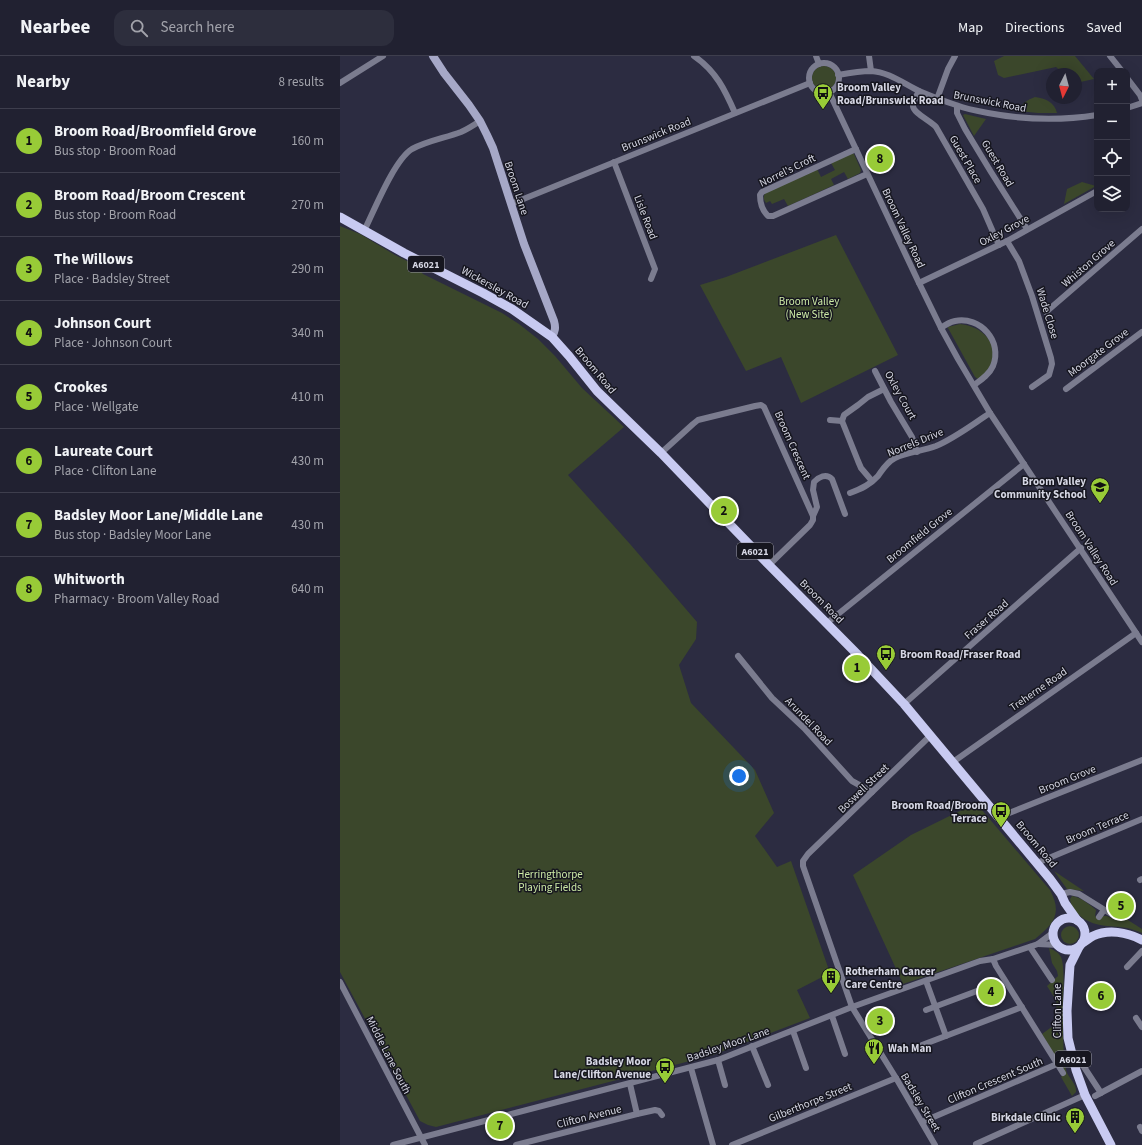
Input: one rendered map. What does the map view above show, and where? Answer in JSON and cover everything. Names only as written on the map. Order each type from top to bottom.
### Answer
[{"type":"main road","name":"Broom Lane","points":[[433,56],[480,121],[493,148],[524,244],[554,321],[555,330],[552,337]]},
{"type":"main road","name":"Wickersley Road","points":[[340,217],[404,253],[512,309],[552,337]]},
{"type":"main road","name":"Broom Road","points":[[552,337],[566,352],[596,391],[662,453],[904,704],[1037,863],[1061,894],[1065,903],[1079,922]]},
{"type":"main road","points":[[1065,903],[1062,914],[1056,926],[1054,938],[1070,965]]},
{"type":"main road","points":[[1056,926],[1067,918],[1105,932]]},
{"type":"main road","name":"A6021","points":[[1079,922],[1084,928],[1085,933],[1085,938],[1081,945]]},
{"type":"main road","points":[[1060,947],[1070,950],[1081,945],[1092,936],[1105,932],[1125,934],[1142,940]]},
{"type":"main road","name":"Clifton Lane","points":[[1081,945],[1070,965],[1067,1011],[1068,1038],[1070,1049],[1085,1094],[1111,1145]]},
{"type":"street","points":[[340,83],[383,56]]},
{"type":"street","points":[[694,56],[706,66],[719,81],[735,113]]},
{"type":"street","points":[[816,56],[819,64]]},
{"type":"street","points":[[869,56],[871,71]]},
{"type":"street","points":[[937,99],[948,69],[955,56]]},
{"type":"street","points":[[1110,56],[1120,68]]},
{"type":"street","points":[[819,64],[829,64],[838,75],[838,83],[833,90],[829,92],[825,93],[816,91],[810,83],[810,74],[819,64]]},
{"type":"street","name":"Brunswick Road","points":[[838,75],[871,71],[889,76],[937,99],[958,106],[1009,117],[1059,119],[1094,115]]},
{"type":"street","points":[[1130,82],[1140,95],[1142,101],[1130,107]]},
{"type":"street","name":"Brunswick Road","points":[[511,204],[810,83]]},
{"type":"street","name":"Guest Place","points":[[919,91],[913,105],[914,110],[916,113],[933,123],[936,127],[984,209],[999,245]]},
{"type":"street","name":"Broom Valley Road","points":[[829,92],[941,328],[990,413],[1142,642]]},
{"type":"street","name":"Guest Road","points":[[958,106],[957,113],[965,129],[1027,229]]},
{"type":"street","points":[[364,231],[392,172],[406,153],[419,146],[461,132],[480,121]]},
{"type":"street","name":"Norrel's Croft","points":[[856,149],[762,192],[760,195],[765,213],[768,216],[773,216],[867,174]]},
{"type":"street","name":"Lisle Road","points":[[614,162],[655,269],[650,279]]},
{"type":"street","name":"Oxley Grove","points":[[919,283],[1007,241],[1094,193]]},
{"type":"street","name":"Whiston Grove","points":[[1046,312],[1142,228]]},
{"type":"street","name":"Wade Close","points":[[1007,241],[1026,277],[1052,364],[1049,375],[1032,387]]},
{"type":"street","points":[[941,328],[960,321],[974,323],[984,329],[991,337],[995,348],[995,360],[993,367],[986,376],[974,385]]},
{"type":"street","name":"Moorgate Grove","points":[[1066,389],[1142,332]]},
{"type":"street","name":"Oxley Court","points":[[876,371],[884,389],[912,437],[917,452]]},
{"type":"street","points":[[872,481],[858,462],[842,421],[844,415],[864,400],[884,389]]},
{"type":"street","name":"Broom Crescent","points":[[662,453],[698,420],[761,405],[764,406],[814,516]]},
{"type":"street","name":"Norrels Drive","points":[[850,493],[860,490],[872,481],[889,462],[902,456],[929,449],[944,442],[990,413]]},
{"type":"street","points":[[830,420],[842,421]]},
{"type":"street","name":"Broomfield Grove","points":[[827,623],[1024,464]]},
{"type":"street","points":[[769,565],[810,525],[813,520],[817,507],[814,482],[817,479],[825,475],[832,479],[845,514]]},
{"type":"street","name":"Fraser Road","points":[[904,704],[1081,548]]},
{"type":"street","name":"Treherne Road","points":[[952,762],[1136,633]]},
{"type":"street","name":"Arundel Road","points":[[738,656],[772,698],[804,728],[852,781],[858,786],[872,792]]},
{"type":"street","name":"Boswell Street","points":[[808,854],[931,735]]},
{"type":"street","name":"Broom Grove","points":[[999,817],[1142,760]]},
{"type":"street","name":"Broom Terrace","points":[[1037,863],[1142,819]]},
{"type":"street","name":"Badsley Street","points":[[808,854],[803,861],[803,866],[852,1007],[935,1145]]},
{"type":"street","points":[[1061,894],[1070,892],[1079,894],[1116,917]]},
{"type":"street","points":[[1099,917],[1104,910]]},
{"type":"street","name":"Badsley Moor Lane","points":[[1038,944],[1050,935],[1056,926]]},
{"type":"street","name":"Badsley Moor Lane","points":[[393,1145],[718,1060],[852,1007],[980,961],[993,959],[1038,944],[1060,947]]},
{"type":"street","points":[[1030,946],[1052,980]]},
{"type":"street","points":[[1127,967],[1142,951]]},
{"type":"street","points":[[993,959],[1063,1073]]},
{"type":"street","points":[[926,981],[946,1036]]},
{"type":"street","name":"Middle Lane South","points":[[341,986],[425,1145]]},
{"type":"street","points":[[926,1010],[977,990]]},
{"type":"street","points":[[922,1045],[1022,1007]]},
{"type":"street","points":[[832,1016],[845,1054]]},
{"type":"street","points":[[1136,1018],[1142,1027]]},
{"type":"street","points":[[793,1031],[806,1068]]},
{"type":"street","points":[[752,1046],[768,1085]]},
{"type":"street","points":[[1070,1049],[1101,1093]]},
{"type":"street","points":[[718,1060],[725,1085]]},
{"type":"street","name":"Clifton Crescent South","points":[[922,1122],[1057,1064]]},
{"type":"street","points":[[691,1068],[713,1145]]},
{"type":"street","points":[[1095,1096],[1142,1071]]},
{"type":"street","name":"Gilberthorpe Street","points":[[732,1145],[896,1078]]},
{"type":"street","name":"Clifton Avenue","points":[[516,1145],[637,1114],[630,1084]]},
{"type":"street","points":[[976,1144],[1085,1094]]},
{"type":"street","points":[[637,1114],[655,1110],[659,1111],[662,1115]]},
{"type":"green space","points":[[1004,56],[1075,56],[1094,79],[1082,82],[1082,68],[1056,67],[1004,78],[998,75],[994,61]]},
{"type":"green space","points":[[824,66],[832,70],[836,78],[832,86],[824,90],[816,86],[812,78],[816,70]]},
{"type":"green space","points":[[1035,97],[1046,100],[1046,104],[1052,104],[1054,106],[1057,113],[1018,111],[1025,102]]},
{"type":"green space","points":[[965,114],[986,119],[974,136],[963,115]]},
{"type":"green space","points":[[852,153],[854,154],[861,170],[860,173],[848,179],[844,172],[831,179],[834,185],[788,206],[784,199],[772,204],[770,201],[765,202],[764,195],[766,192],[817,169],[821,177],[835,170],[831,163]]},
{"type":"green space","points":[[1082,182],[1094,185],[1094,187],[1064,204],[1067,189]]},
{"type":"green space","name":"Herringthorpe Playing Fields","points":[[340,226],[360,234],[415,265],[423,274],[502,313],[519,324],[538,339],[555,356],[582,388],[624,427],[568,475],[697,622],[696,639],[679,665],[691,703],[755,770],[774,813],[755,836],[777,867],[791,861],[830,973],[797,990],[810,1018],[713,1055],[436,1127],[420,1121],[340,972]]},
{"type":"green space","name":"Broom Valley (New Site)","points":[[836,235],[898,355],[801,403],[781,357],[746,371],[700,285],[726,277]]},
{"type":"green space","points":[[960,324],[981,331],[988,338],[992,346],[992,363],[987,371],[978,379],[975,377],[948,328]]},
{"type":"green space","points":[[976,803],[1050,890],[1056,905],[1056,911],[1052,923],[1035,939],[903,984],[853,875],[911,835]]},
{"type":"green space","points":[[1054,871],[1084,891],[1067,889]]},
{"type":"green space","points":[[1072,896],[1082,900],[1094,908],[1096,910],[1095,916],[1100,919],[1102,916],[1107,916],[1116,920],[1120,915],[1142,929],[1142,933],[1133,929],[1090,922],[1079,915],[1073,908],[1070,899]]},
{"type":"green space","points":[[1066,926],[1074,926],[1079,931],[1077,942],[1074,944],[1066,944],[1061,939],[1061,931]]},
{"type":"green space","points":[[1049,948],[1059,954],[1062,962],[1064,978],[1064,1054],[1067,1073],[1076,1089],[1076,1092],[1072,1096],[1061,1077],[1065,1073],[1042,1034],[1057,1023],[1056,1000],[1047,986],[1058,976],[1052,963]]},
{"type":"place","name":"Broom Valley Road/Brunswick Road","points":[[823,110]]},
{"type":"place","name":"Whitworth","points":[[880,159]]},
{"type":"place","name":"Broom Valley Community School","points":[[1100,504]]},
{"type":"place","name":"Broom Road/Broom Crescent","points":[[724,511]]},
{"type":"place","name":"Broom Road/Broomfield Grove","points":[[857,668]]},
{"type":"place","name":"Broom Road/Fraser Road","points":[[886,671]]},
{"type":"place","name":"Broom Road/Broom Terrace","points":[[1001,828]]},
{"type":"place","name":"Crookes","points":[[1121,906]]},
{"type":"place","name":"Johnson Court","points":[[991,992]]},
{"type":"place","name":"Rotherham Cancer Care Centre","points":[[831,994]]},
{"type":"place","name":"Laureate Court","points":[[1101,996]]},
{"type":"place","name":"The Willows","points":[[880,1021]]},
{"type":"place","name":"Wah Man","points":[[874,1065]]},
{"type":"place","name":"Badsley Moor Lane/Clifton Avenue","points":[[665,1084]]},
{"type":"place","name":"Badsley Moor Lane/Middle Lane","points":[[500,1126]]},
{"type":"place","name":"Birkdale Clinic","points":[[1075,1134]]}]
